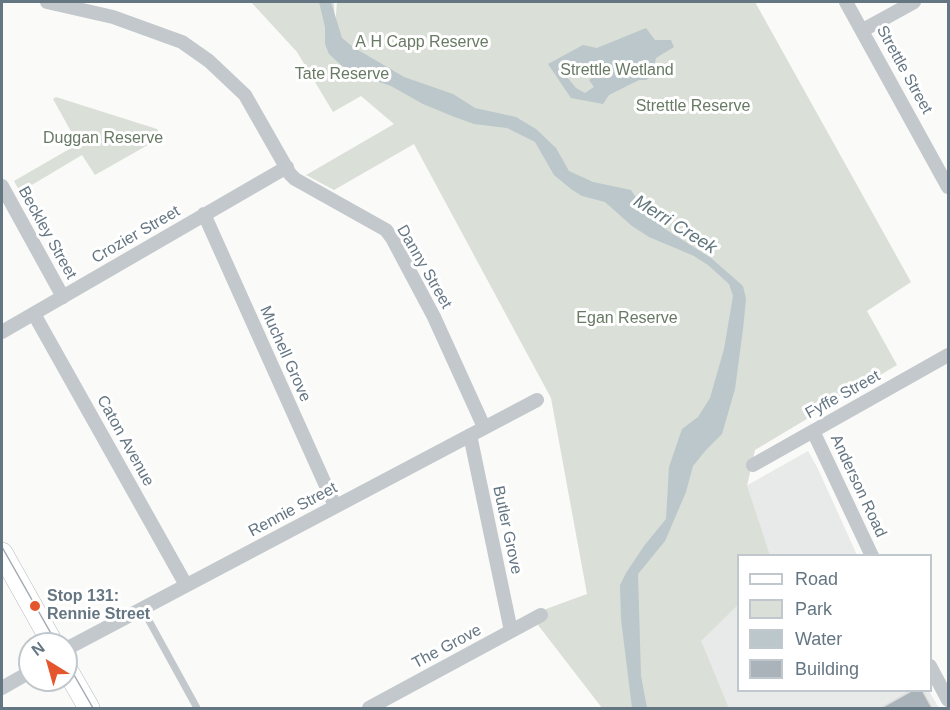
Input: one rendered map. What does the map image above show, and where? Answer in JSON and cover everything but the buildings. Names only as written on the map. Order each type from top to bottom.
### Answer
[{"type":"main road","points":[[2,553],[45,632]]},
{"type":"main road","points":[[78,689],[89,708]]},
{"type":"street","name":"Danny Street","points":[[47,2],[113,17],[182,42],[245,95],[295,179],[386,230],[434,317],[484,427]]},
{"type":"street","name":"Strettle Street","points":[[846,2],[947,178]]},
{"type":"street","points":[[862,30],[914,2]]},
{"type":"street","name":"Crozier Street","points":[[2,332],[287,167]]},
{"type":"street","name":"Beckley Street","points":[[2,186],[63,297]]},
{"type":"street","name":"Muchell Grove","points":[[204,214],[335,506]]},
{"type":"street","name":"Caton Avenue","points":[[34,314],[186,585]]},
{"type":"street","name":"Fyffe Street","points":[[753,465],[948,355]]},
{"type":"street","name":"Rennie Street","points":[[78,643],[537,400]]},
{"type":"street","name":"Anderson Road","points":[[813,431],[872,554]]},
{"type":"street","name":"Butler Grove","points":[[470,435],[511,631]]},
{"type":"street","name":"The Grove","points":[[369,708],[541,615]]},
{"type":"street","points":[[932,670],[948,700]]},
{"type":"street","points":[[2,688],[18,679]]},
{"type":"lane","points":[[142,609],[197,708]]},
{"type":"shaded area","points":[[808,451],[857,554],[770,554],[746,486]]},
{"type":"shaded area","points":[[737,606],[737,692],[930,692],[939,708],[729,708],[700,641]]},
{"type":"green space","points":[[251,2],[334,2],[335,26],[337,2],[755,2],[911,282],[867,311],[897,365],[755,450],[747,486],[770,554],[737,554],[737,606],[701,641],[729,708],[602,708],[538,625],[546,609],[587,594],[551,398],[414,144],[334,190],[306,175],[394,124],[361,96],[333,112],[297,52]]},
{"type":"green space","name":"Duggan Reserve","points":[[56,97],[157,129],[162,137],[95,175],[82,155],[20,192],[14,181],[78,144],[53,99]]},
{"type":"water","points":[[319,2],[331,2],[342,38],[353,47],[404,77],[453,94],[475,108],[516,117],[536,129],[556,148],[569,171],[593,182],[631,190],[644,210],[665,229],[711,258],[743,286],[746,299],[735,389],[722,434],[693,466],[686,492],[665,541],[638,574],[641,676],[647,708],[632,708],[621,619],[620,585],[644,546],[666,519],[669,467],[682,429],[698,417],[710,398],[724,349],[733,296],[729,284],[694,256],[649,237],[632,226],[605,202],[582,196],[571,189],[554,175],[535,142],[507,128],[474,124],[452,116],[423,104],[391,86],[356,74],[341,65],[329,54],[325,44],[325,27]]},
{"type":"water","name":"Strettle Wetland","points":[[646,28],[655,40],[671,40],[674,47],[656,58],[652,76],[609,95],[603,104],[571,98],[548,64],[583,45],[597,48]],"holes":[[[585,67],[594,76],[589,80],[594,87],[585,93],[576,88],[567,77]]]},
{"type":"tram line","points":[[2,547],[50,632]]},
{"type":"tram line","points":[[78,682],[93,708]]},
{"type":"place","name":"Stop 131: Rennie Street","points":[[35,606]]},
{"type":"park label","name":"A H Capp Reserve","points":[[422,43]]},
{"type":"park label","name":"Tate Reserve","points":[[342,75]]},
{"type":"park label","name":"Strettle Reserve","points":[[693,107]]},
{"type":"park label","name":"Egan Reserve","points":[[627,319]]},
{"type":"water label","name":"Merri Creek","points":[[675,225]]}]
